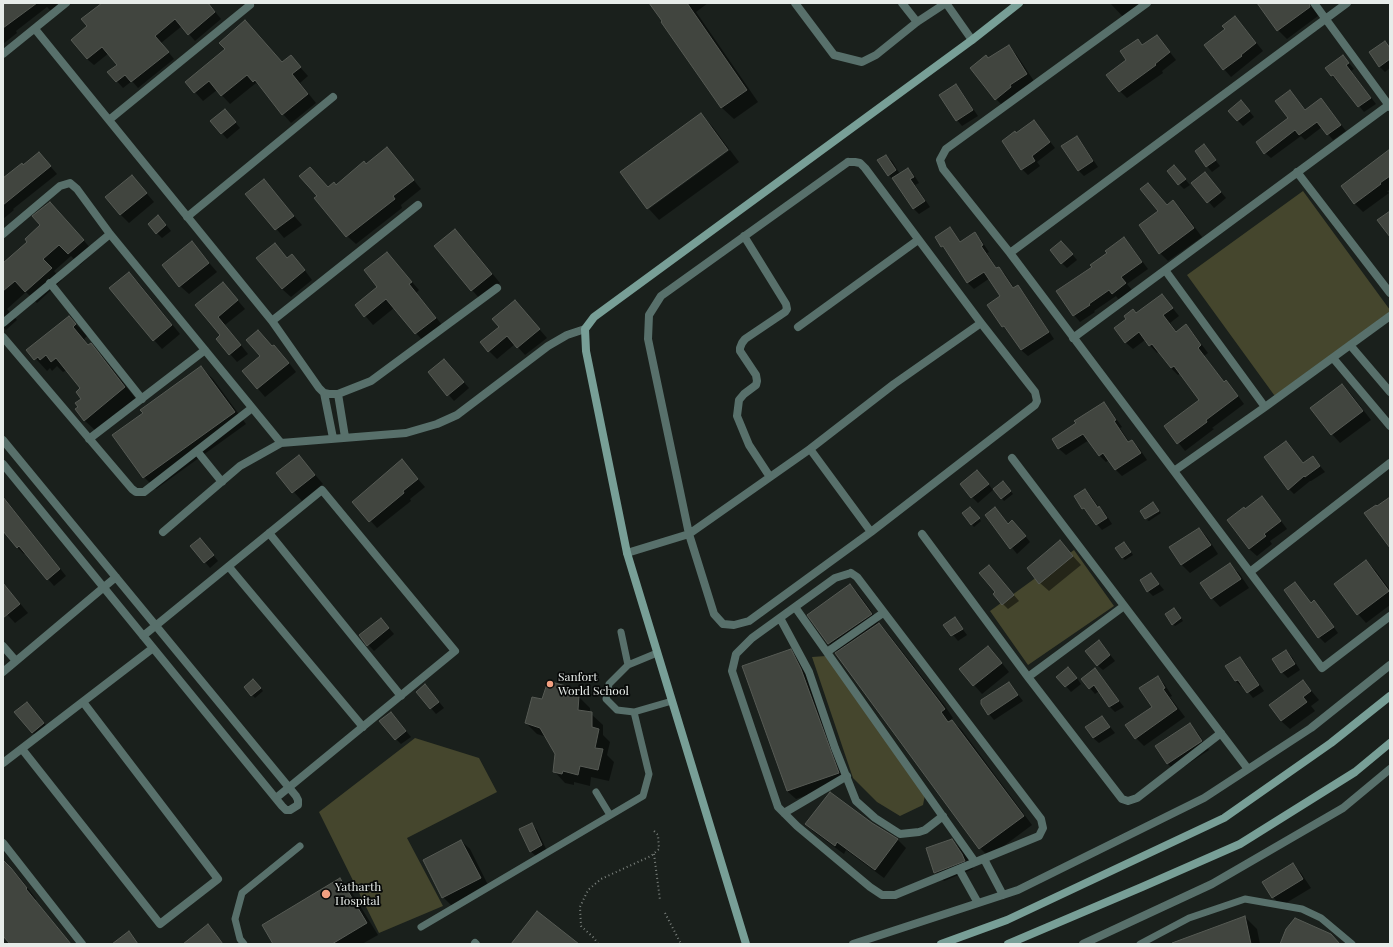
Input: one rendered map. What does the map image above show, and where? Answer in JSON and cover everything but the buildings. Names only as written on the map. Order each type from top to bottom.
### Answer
[{"type":"street","points":[[3,54],[66,3]]},
{"type":"street","points":[[902,3],[917,22]]},
{"type":"street","points":[[797,4],[834,55],[862,62],[876,55],[917,22],[946,3],[972,40]]},
{"type":"street","points":[[163,532],[240,466],[281,443],[406,433],[438,424],[457,415],[548,346],[567,335],[585,329],[594,317],[972,40],[1019,3]]},
{"type":"street","points":[[1147,3],[946,149],[940,160],[943,170],[1010,254],[1322,668],[1390,616]]},
{"type":"street","points":[[1073,338],[1390,105],[1314,3]]},
{"type":"street","points":[[1010,254],[1347,3]]},
{"type":"street","points":[[109,120],[250,5]]},
{"type":"street","points":[[35,29],[272,321],[324,393],[333,438]]},
{"type":"street","points":[[187,217],[332,97]]},
{"type":"street","points":[[848,162],[860,163],[866,168],[918,240],[1035,392],[1037,397],[1035,405],[871,532],[749,621],[734,625],[722,624],[714,614],[689,534],[648,339],[649,315],[661,296],[744,236],[848,162]]},
{"type":"street","points":[[1297,172],[1390,293]]},
{"type":"street","points":[[3,234],[60,186],[70,183],[77,189],[110,234],[281,443]]},
{"type":"street","points":[[272,321],[418,205]]},
{"type":"street","points":[[3,323],[110,234]]},
{"type":"street","points":[[744,236],[786,304],[787,309],[785,312],[745,339],[740,348],[740,351],[756,375],[757,381],[756,385],[739,400],[737,416],[749,445],[770,477]]},
{"type":"street","points":[[798,327],[918,240]]},
{"type":"street","points":[[1165,270],[1265,407]]},
{"type":"street","points":[[50,283],[142,399]]},
{"type":"street","points":[[324,393],[338,394],[371,381],[497,288]]},
{"type":"street","points":[[1174,471],[1390,316]]},
{"type":"street","points":[[627,553],[689,534],[810,449],[894,384],[981,323]]},
{"type":"street","points":[[585,329],[586,351],[627,553],[746,944]]},
{"type":"street","points":[[3,337],[136,492],[144,492],[252,408]]},
{"type":"street","points":[[1350,345],[1390,392]]},
{"type":"street","points":[[89,439],[205,350]]},
{"type":"street","points":[[1333,358],[1390,426]]},
{"type":"street","points":[[338,394],[345,437]]},
{"type":"street","points":[[3,440],[296,796],[298,805],[290,810],[286,810],[3,464]]},
{"type":"street","points":[[810,449],[871,532]]},
{"type":"street","points":[[197,451],[222,482]]},
{"type":"street","points":[[1012,458],[1248,769]]},
{"type":"street","points":[[1250,572],[1390,463]]},
{"type":"street","points":[[144,636],[322,490],[456,651],[276,798]]},
{"type":"street","points":[[269,533],[400,696]]},
{"type":"street","points":[[922,534],[1028,677],[1122,799],[1128,801],[1137,798],[1221,733]]},
{"type":"street","points":[[229,566],[363,727]]},
{"type":"street","points":[[851,573],[857,577],[1041,819],[1043,828],[1039,836],[895,894],[882,894],[870,887],[778,808],[732,671],[736,654],[752,638],[795,607],[836,578],[851,573]]},
{"type":"street","points":[[3,672],[116,577]]},
{"type":"street","points":[[1028,677],[1124,606]]},
{"type":"street","points":[[795,607],[975,862]]},
{"type":"street","points":[[827,652],[883,613]]},
{"type":"street","points":[[780,618],[809,672],[856,801],[876,818],[900,834],[925,830],[943,816]]},
{"type":"street","points":[[3,646],[16,662]]},
{"type":"street","points":[[3,763],[154,648]]},
{"type":"street","points":[[852,944],[1018,890],[1204,798],[1311,728],[1390,665]]},
{"type":"street","points":[[941,944],[1007,920],[1224,818],[1331,743],[1390,696]]},
{"type":"street","points":[[22,748],[160,924],[218,879],[83,702]]},
{"type":"street","points":[[1008,944],[1240,844],[1355,772],[1390,743]]},
{"type":"street","points":[[1083,944],[1212,884],[1343,808],[1390,769]]},
{"type":"street","points":[[784,813],[847,776]]},
{"type":"street","points":[[3,843],[82,944]]},
{"type":"street","points":[[984,859],[1004,895]]},
{"type":"street","points":[[959,869],[978,903]]},
{"type":"lane","points":[[621,632],[628,665]]},
{"type":"lane","points":[[657,653],[628,665],[609,684],[606,699],[617,710],[634,712],[672,702]]},
{"type":"lane","points":[[420,927],[643,796],[649,774],[634,712]]},
{"type":"lane","points":[[596,792],[610,815]]},
{"type":"lane","points":[[244,944],[240,939],[235,919],[242,893],[300,846]]},
{"type":"lane","points":[[1140,944],[1190,918],[1246,899],[1302,909],[1321,918],[1352,944]]},
{"type":"path","points":[[598,944],[594,938],[581,926],[580,908],[588,890],[601,879],[654,854],[659,849],[658,835],[652,830]]},
{"type":"path","points":[[654,854],[660,900]]},
{"type":"path","points":[[664,913],[681,944]]},
{"type":"green space","points":[[1303,191],[1390,310],[1390,316],[1277,399],[1187,275]]},
{"type":"green space","points":[[1074,550],[1114,606],[1028,665],[990,611]]},
{"type":"green space","points":[[826,656],[925,795],[923,805],[900,816],[877,802],[853,778],[812,657]]},
{"type":"green space","points":[[415,738],[479,758],[497,792],[407,838],[443,906],[379,933],[319,812]]},
{"type":"place","name":"Sanfort World School","points":[[550,684]]},
{"type":"place","name":"Yatharth Hospital","points":[[326,894]]}]
